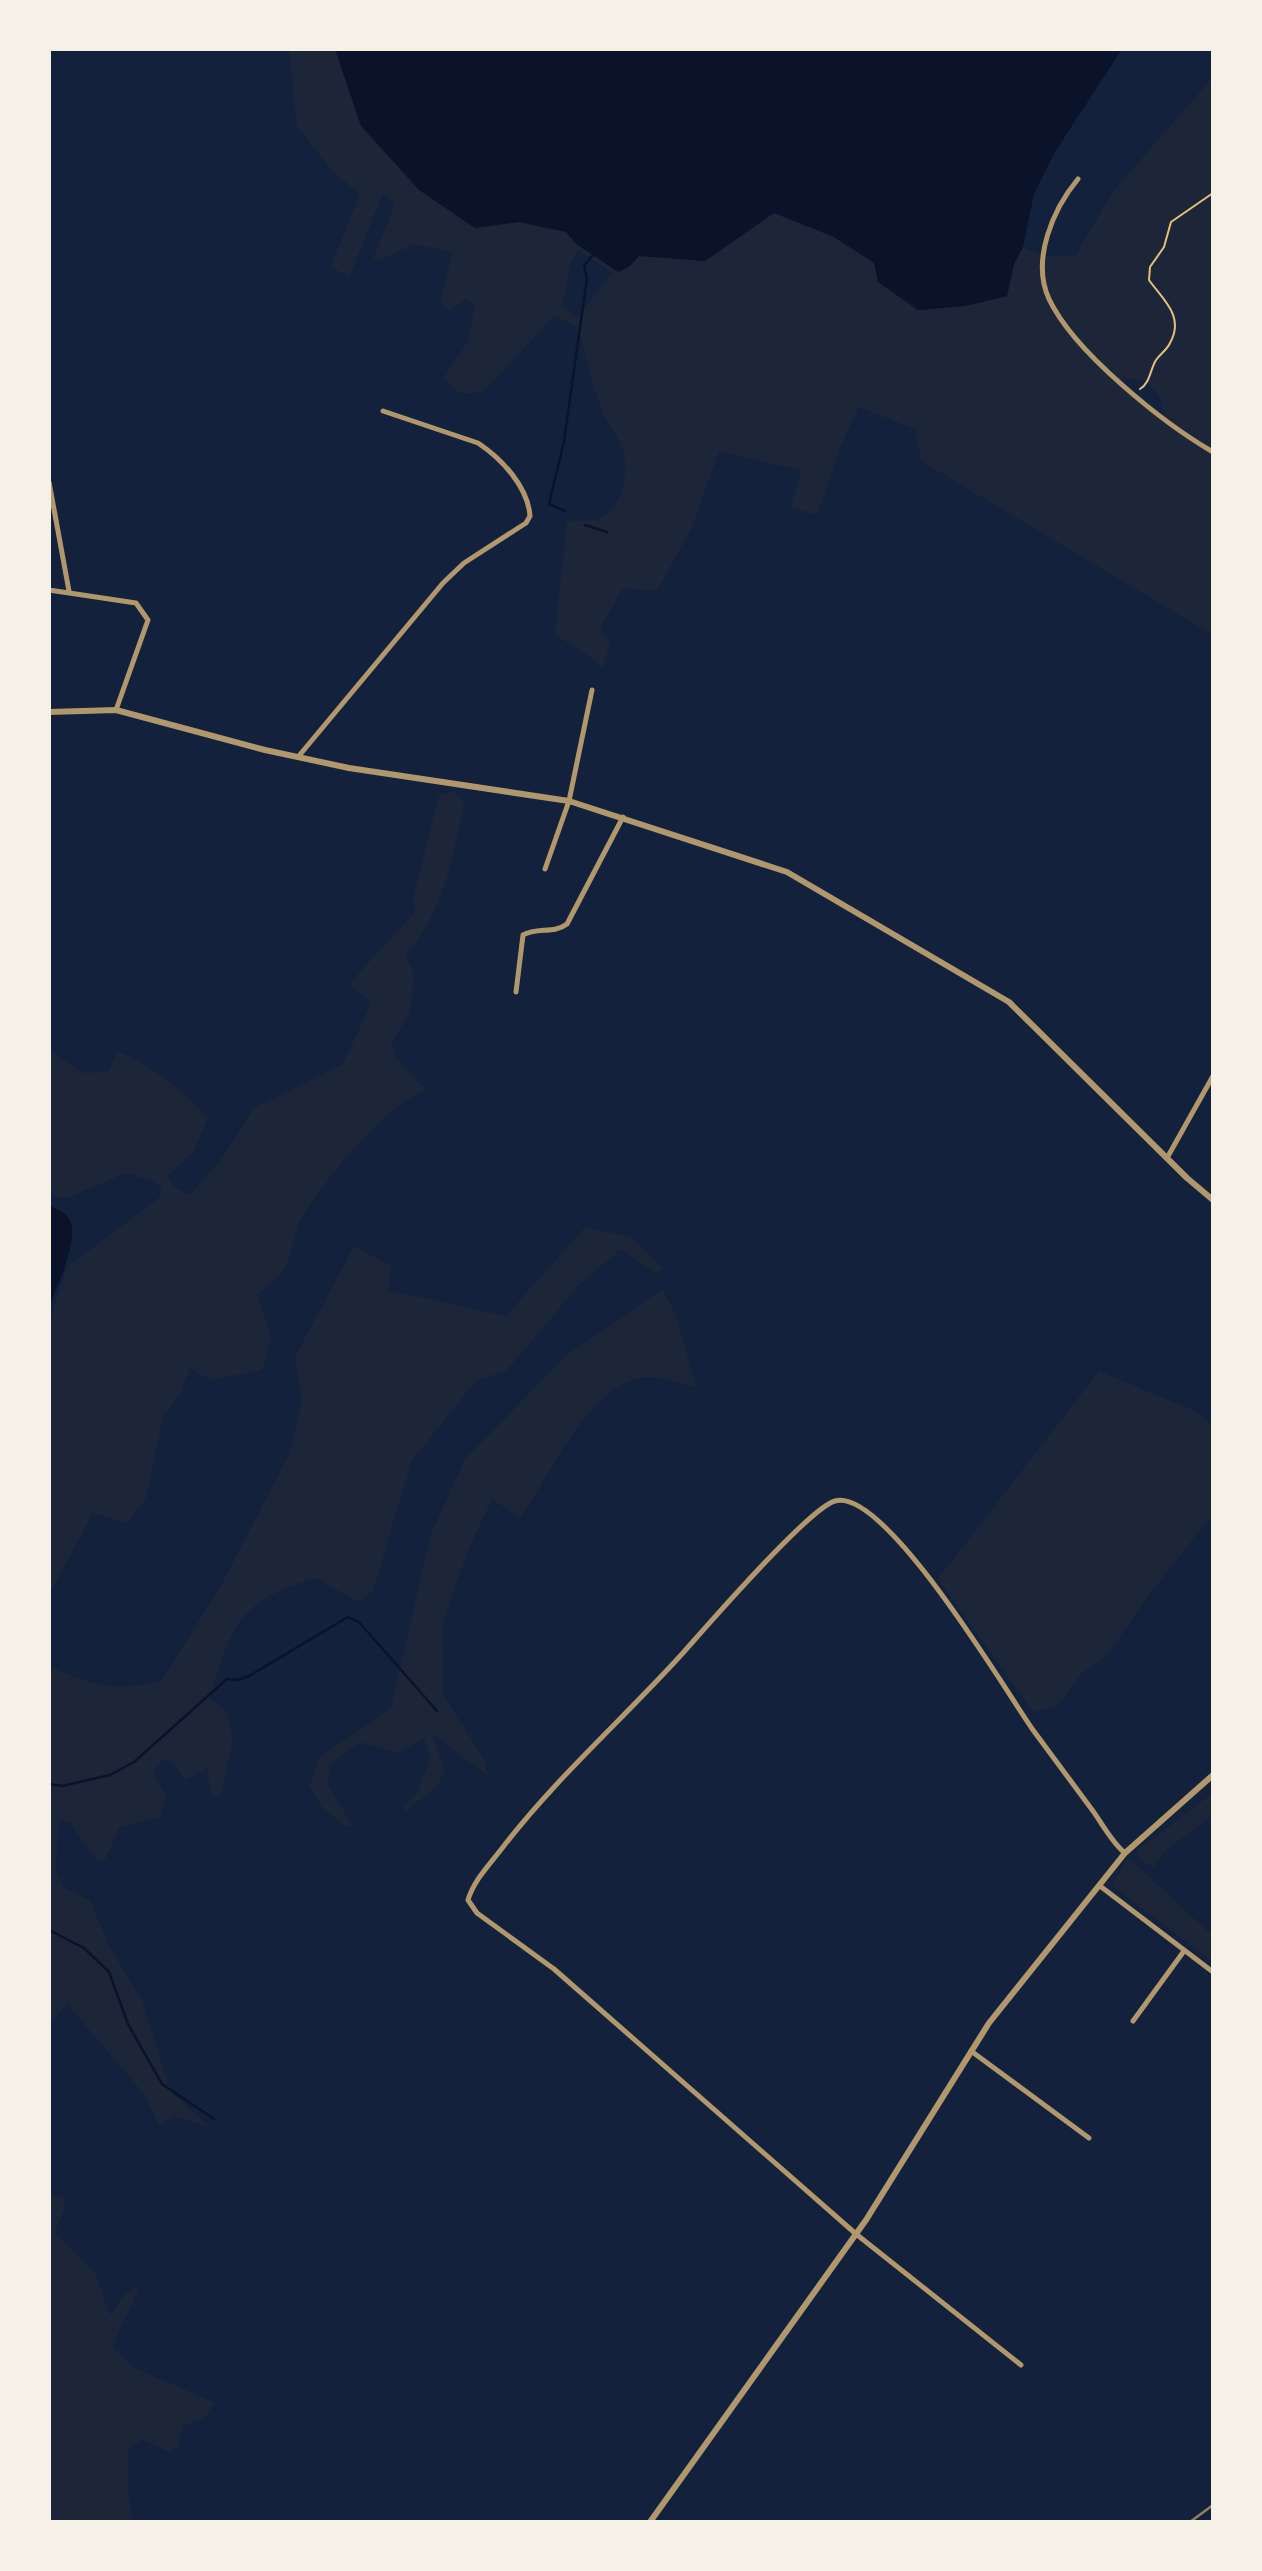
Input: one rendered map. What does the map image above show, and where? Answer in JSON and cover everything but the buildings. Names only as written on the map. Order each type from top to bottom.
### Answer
[{"type":"street","points":[[1078,179],[1065,195],[1050,228],[1044,275],[1049,299],[1072,332],[1132,393],[1161,418],[1213,452]]},
{"type":"street","points":[[298,757],[443,583],[464,562],[526,523],[530,516],[527,503],[515,480],[489,451],[478,443],[383,411]]},
{"type":"street","points":[[49,482],[69,591]]},
{"type":"street","points":[[49,532],[58,532]]},
{"type":"street","points":[[49,590],[136,603],[148,620],[116,710]]},
{"type":"street","points":[[545,869],[569,801],[592,690]]},
{"type":"street","points":[[49,712],[116,710],[298,757],[569,801],[788,872],[1009,1002],[1213,1200]]},
{"type":"street","points":[[516,992],[523,935],[530,931],[560,929],[567,924],[622,817]]},
{"type":"street","points":[[1167,1158],[1213,1076]]},
{"type":"street","points":[[1021,2365],[856,2234],[554,1969],[477,1913],[468,1900],[480,1877],[557,1781],[603,1737],[815,1514],[831,1502],[853,1501],[875,1518],[924,1570],[967,1628],[1034,1730],[1125,1853]]},
{"type":"street","points":[[650,2522],[856,2234],[989,2023],[1125,1853],[1212,1778]]},
{"type":"street","points":[[1100,1886],[1213,1972]]},
{"type":"street","points":[[1133,2021],[1184,1951]]},
{"type":"street","points":[[971,2051],[1088,2138]]},
{"type":"path","points":[[1132,393],[1145,386],[1156,360],[1174,335],[1173,312],[1149,280],[1150,267],[1163,252],[1171,222],[1213,193]]},
{"type":"shaded area","points":[[289,49],[335,49],[361,126],[475,228],[518,222],[567,232],[576,244],[629,267],[639,256],[705,261],[774,212],[834,237],[875,263],[878,282],[918,310],[965,306],[1007,296],[1014,264],[1023,247],[1044,256],[1075,256],[1114,190],[1213,77],[1213,635],[921,461],[915,429],[859,407],[839,450],[817,515],[791,507],[802,470],[719,452],[691,529],[657,591],[623,588],[600,628],[610,643],[602,668],[594,659],[555,635],[567,521],[588,521],[604,516],[617,502],[625,473],[624,453],[600,405],[578,328],[555,315],[483,392],[462,394],[443,379],[468,341],[475,306],[466,299],[450,311],[441,302],[452,252],[414,244],[380,260],[373,259],[395,204],[383,193],[349,278],[331,266],[360,194],[333,172],[297,126]],"holes":[[[578,250],[612,272],[578,317],[562,307],[570,265]],[[1123,377],[1152,388],[1161,400],[1163,417],[1121,379]]]},
{"type":"shaded area","points":[[335,49],[1122,49],[1055,152],[1034,194],[1023,247],[1014,264],[1007,296],[965,306],[918,310],[878,282],[874,263],[834,237],[774,213],[705,261],[639,256],[629,267],[618,272],[576,244],[566,232],[519,222],[475,228],[419,190],[361,126]]},
{"type":"shaded area","points":[[452,791],[464,802],[456,842],[437,904],[418,940],[405,955],[414,974],[410,1012],[392,1042],[395,1057],[427,1091],[411,1098],[375,1126],[324,1185],[301,1219],[285,1269],[257,1295],[271,1336],[262,1370],[211,1380],[190,1368],[179,1396],[163,1416],[146,1498],[127,1523],[93,1513],[49,1595],[49,1323],[67,1267],[160,1197],[162,1189],[155,1182],[126,1173],[67,1198],[49,1196],[49,1050],[83,1073],[108,1072],[118,1051],[156,1072],[198,1108],[208,1119],[193,1152],[168,1176],[174,1187],[190,1195],[222,1158],[254,1108],[343,1064],[371,1003],[349,984],[415,912],[413,899],[439,796]]},
{"type":"shaded area","points":[[49,1205],[68,1217],[72,1225],[72,1236],[67,1261],[49,1306]]},
{"type":"shaded area","points":[[585,1227],[631,1237],[663,1269],[657,1274],[621,1249],[579,1285],[507,1370],[476,1381],[411,1462],[373,1591],[359,1602],[315,1578],[269,1596],[242,1619],[225,1651],[210,1698],[227,1712],[233,1739],[221,1794],[212,1797],[207,1768],[185,1780],[171,1761],[162,1760],[153,1773],[166,1796],[160,1817],[119,1828],[105,1860],[97,1861],[70,1823],[59,1821],[56,1871],[63,1887],[90,1900],[109,1946],[142,2001],[171,2092],[211,2128],[175,2116],[159,2125],[144,2094],[67,2004],[49,2024],[49,1666],[92,1683],[117,1687],[162,1680],[222,1584],[290,1452],[302,1400],[295,1357],[354,1246],[391,1266],[388,1290],[506,1316]]},
{"type":"shaded area","points":[[663,1289],[676,1316],[696,1387],[648,1377],[627,1382],[607,1395],[589,1412],[573,1434],[520,1518],[492,1499],[466,1555],[442,1625],[443,1694],[485,1761],[488,1776],[432,1734],[445,1772],[436,1787],[405,1812],[404,1806],[418,1791],[431,1757],[424,1739],[397,1753],[360,1742],[330,1764],[328,1785],[352,1825],[346,1828],[322,1807],[309,1786],[320,1757],[391,1708],[431,1534],[465,1459],[568,1354]]},
{"type":"shaded area","points":[[1099,1371],[1197,1412],[1213,1426],[1213,1514],[1151,1592],[1106,1657],[1082,1673],[1058,1706],[1033,1712],[938,1579]]},
{"type":"shaded area","points":[[1213,1793],[1213,1815],[1166,1850],[1154,1867],[1141,1861],[1136,1851]]},
{"type":"shaded area","points":[[1128,1857],[1213,1936],[1213,1962],[1112,1886]]},
{"type":"shaded area","points":[[49,2193],[64,2198],[64,2210],[55,2232],[96,2275],[110,2315],[125,2294],[139,2285],[113,2347],[133,2367],[215,2403],[204,2418],[182,2426],[178,2447],[170,2452],[141,2440],[128,2450],[128,2491],[133,2522],[49,2522]]},
{"type":"waterway","points":[[565,511],[549,504],[564,441],[587,278],[584,266],[592,256]]},
{"type":"waterway","points":[[585,525],[607,532]]},
{"type":"waterway","points":[[49,1784],[62,1786],[110,1775],[134,1762],[227,1679],[238,1680],[249,1676],[348,1617],[359,1622],[437,1711]]},
{"type":"waterway","points":[[49,1930],[84,1948],[109,1972],[128,2024],[162,2084],[214,2119]]},
{"type":"railway","points":[[1190,2522],[1213,2505]]}]
